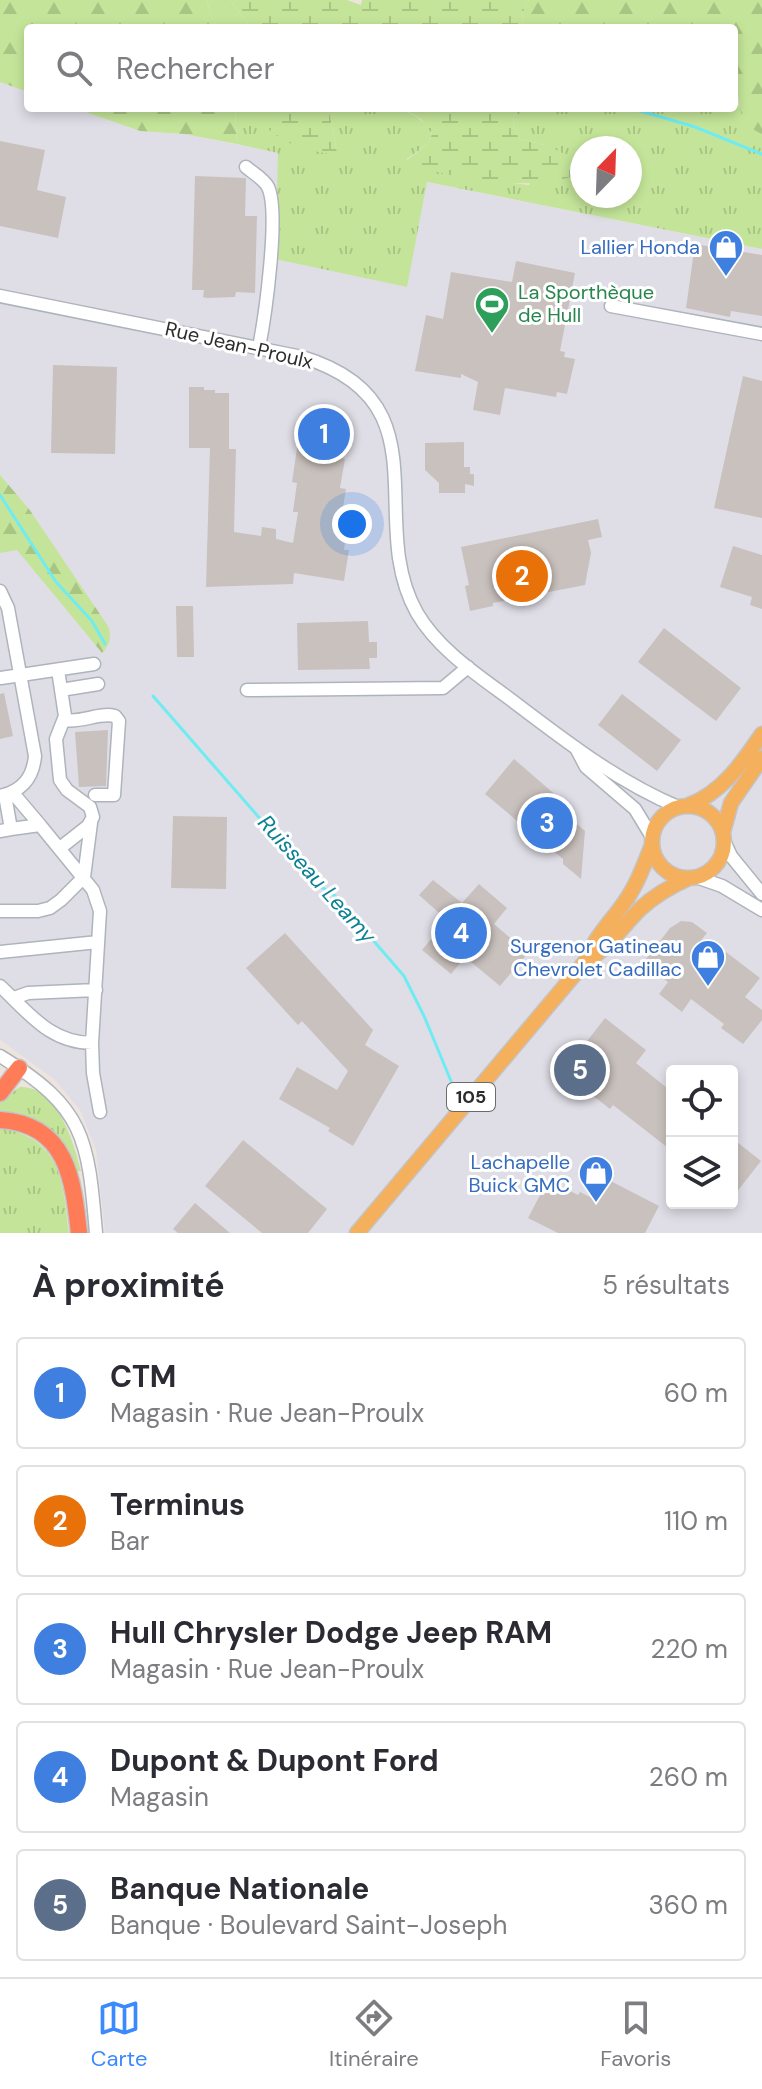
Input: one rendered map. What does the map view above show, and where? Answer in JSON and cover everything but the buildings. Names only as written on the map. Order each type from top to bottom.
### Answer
[{"type":"highway","points":[[0,1093],[19,1068]]},
{"type":"highway","points":[[0,1120],[19,1122],[33,1128],[59,1151],[71,1179],[79,1233]]},
{"type":"main road","name":"105","points":[[585,962],[592,943],[637,882],[663,815],[708,796],[726,780],[762,734]]},
{"type":"main road","name":"105","points":[[357,1233],[585,962],[603,951],[650,902],[714,868],[719,861],[731,803],[762,758]]},
{"type":"main road","points":[[683,806],[710,813],[724,838]]},
{"type":"main road","points":[[652,841],[660,865],[668,872],[692,878]]},
{"type":"street","points":[[246,167],[267,184],[271,197],[270,279],[259,347]]},
{"type":"street","name":"Rue Jean-Proulx","points":[[0,296],[302,357],[328,366],[358,385],[375,405],[387,428],[394,457],[399,555],[407,591],[418,614],[436,639],[577,750],[644,791],[683,806]]},
{"type":"street","points":[[611,306],[762,334]]},
{"type":"street","points":[[0,591],[8,608],[33,736],[33,770],[26,783],[6,794]]},
{"type":"street","points":[[1,678],[94,664]]},
{"type":"street","points":[[247,690],[443,688],[468,667]]},
{"type":"street","points":[[58,670],[65,720],[57,734],[60,780],[67,790],[93,796],[114,795],[119,721],[115,716],[108,715],[78,721],[65,720]]},
{"type":"street","points":[[61,690],[98,684]]},
{"type":"street","points":[[33,736],[57,734]]},
{"type":"street","name":"Rue Jean-Proulx","points":[[577,750],[586,767],[635,809],[652,841]]},
{"type":"street","points":[[33,770],[59,768]]},
{"type":"street","points":[[6,794],[60,848],[84,877],[98,901],[92,1043],[93,1073],[100,1112]]},
{"type":"street","points":[[6,794],[5,830],[40,825]]},
{"type":"street","points":[[0,911],[45,910],[61,900],[84,877],[93,796]]},
{"type":"street","points":[[60,848],[91,823]]},
{"type":"street","points":[[724,838],[731,856],[762,894]]},
{"type":"street","points":[[692,878],[722,886],[762,910]]},
{"type":"street","points":[[0,952],[98,942]]},
{"type":"street","points":[[0,986],[57,1036],[69,1041],[92,1043]]},
{"type":"street","points":[[14,998],[28,993],[96,990]]},
{"type":"street","points":[[0,1056],[40,1082],[59,1100],[80,1135],[90,1169],[96,1233]]},
{"type":"shaded area","points":[[0,82],[24,91],[24,112],[85,112],[140,131],[184,134],[762,249],[762,1233],[105,1233],[96,1150],[80,1110],[54,1079],[0,1040]]},
{"type":"green space","points":[[0,0],[207,0],[216,24],[24,24],[24,91],[0,82]]},
{"type":"green space","points":[[207,0],[230,0],[248,24],[216,24]]},
{"type":"green space","points":[[230,0],[347,0],[361,5],[362,0],[529,0],[522,14],[523,24],[248,24]]},
{"type":"green space","points":[[529,0],[762,0],[762,134],[749,126],[740,109],[738,24],[523,24],[522,14]]},
{"type":"green space","points":[[738,105],[762,134],[762,249],[427,182],[407,287],[275,259],[278,153],[237,144],[235,112],[258,112],[337,152],[329,112],[407,112],[424,123],[432,135],[429,143],[407,159],[407,164],[529,185],[544,145],[520,139],[514,123],[516,112],[738,112]]},
{"type":"green space","points":[[85,112],[235,112],[237,144],[184,134],[140,131]]},
{"type":"green space","points":[[253,112],[329,112],[337,152],[329,154],[294,145]]},
{"type":"green space","points":[[409,112],[516,112],[514,123],[520,139],[545,145],[568,157],[570,177],[533,183],[491,182],[407,164],[407,160],[429,143],[432,134],[421,119]]},
{"type":"green space","points":[[0,475],[29,509],[108,626],[110,641],[102,653],[17,550],[0,553]]},
{"type":"green space","points":[[20,1087],[33,1089],[54,1105],[74,1146],[81,1171],[76,1171],[28,1118],[0,1113],[0,1101]]},
{"type":"green space","points":[[0,1128],[36,1141],[47,1152],[61,1180],[69,1233],[0,1233]]},
{"type":"waterway","points":[[644,112],[695,127],[762,154]]},
{"type":"waterway","name":"Ruisseau Leamy","points":[[0,495],[56,582],[92,621],[105,644]]},
{"type":"waterway","name":"Ruisseau Leamy","points":[[153,696],[318,885],[334,895],[404,976],[451,1081]]},
{"type":"place","name":"Lallier Honda","points":[[726,278]]},
{"type":"place","name":"La Sporthèque de Hull","points":[[492,335]]},
{"type":"place","name":"CTM","points":[[324,434]]},
{"type":"place","name":"Terminus","points":[[522,576]]},
{"type":"place","name":"Hull Chrysler Dodge Jeep RAM","points":[[547,823]]},
{"type":"place","name":"Dupont & Dupont Ford","points":[[461,933]]},
{"type":"place","name":"Surgenor Gatineau Chevrolet Cadillac","points":[[708,988]]},
{"type":"place","name":"Banque Nationale","points":[[580,1070]]},
{"type":"place","name":"Lachapelle Buick GMC","points":[[596,1204]]}]
